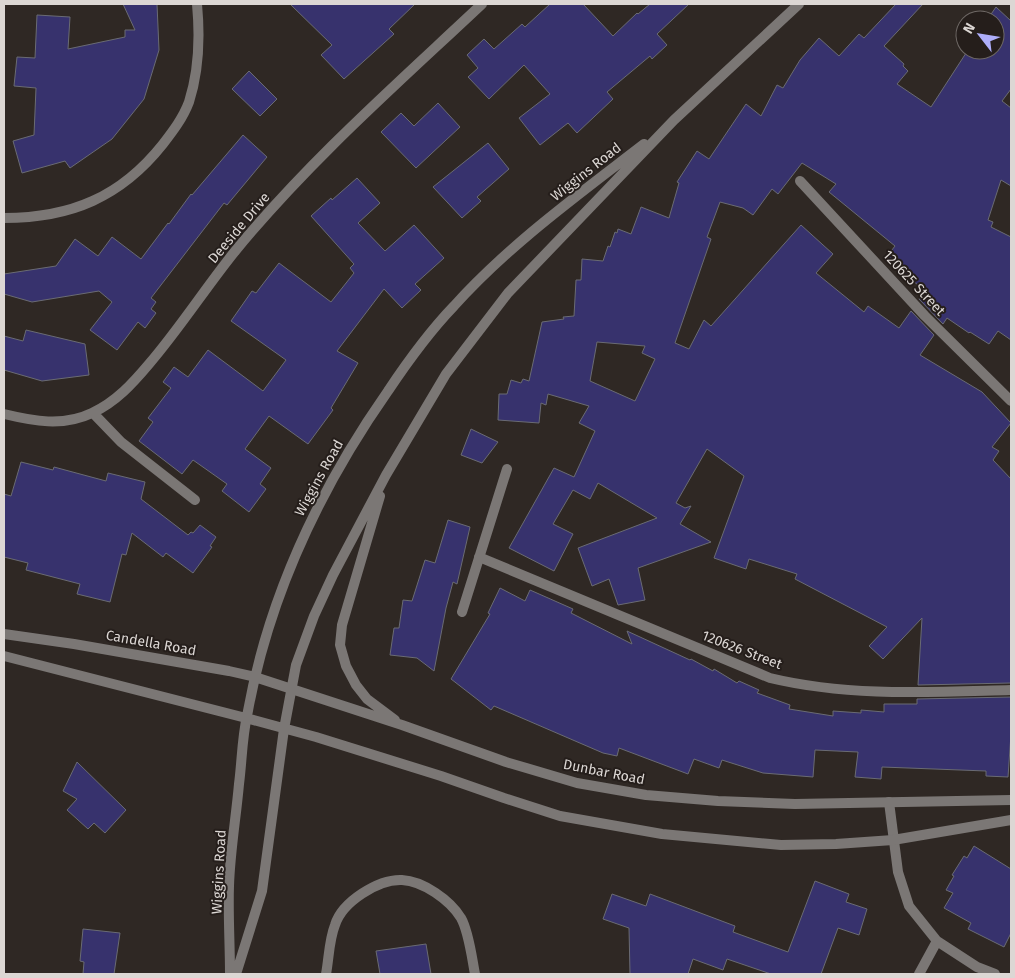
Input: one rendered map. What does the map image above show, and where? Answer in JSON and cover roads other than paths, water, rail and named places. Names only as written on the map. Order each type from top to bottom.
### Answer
[{"type":"street","points":[[4,218],[31,218],[65,211],[92,202],[130,179],[155,154],[178,124],[188,102],[195,77],[200,33],[197,4]]},
{"type":"street","name":"Deeside Drive","points":[[4,414],[51,422],[70,420],[94,413],[120,395],[135,382],[166,344],[236,250],[307,171],[482,4]]},
{"type":"street","name":"Wiggins Road","points":[[236,974],[262,891],[284,729],[296,665],[314,616],[333,575],[386,474],[446,374],[508,292],[674,120],[799,4]]},
{"type":"street","name":"Wiggins Road","points":[[230,974],[229,884],[246,718],[255,677],[274,612],[294,556],[315,511],[369,418],[420,346],[454,306],[488,271],[527,236],[674,120]]},
{"type":"street","name":"120625 Street","points":[[800,180],[925,316],[1011,401]]},
{"type":"street","points":[[94,413],[121,442],[195,500]]},
{"type":"street","points":[[462,612],[506,469]]},
{"type":"street","points":[[386,474],[342,625],[340,645],[346,666],[356,685],[367,699],[402,725]]},
{"type":"street","name":"120626 Street","points":[[479,557],[770,678],[803,686],[840,690],[964,692],[1011,690]]},
{"type":"street","name":"Candella Road","points":[[4,634],[84,645],[229,671],[291,689]]},
{"type":"street","points":[[4,656],[246,718],[441,776],[560,816],[662,834],[781,845],[836,844],[893,840],[1011,820]]},
{"type":"street","name":"Dunbar Road","points":[[291,689],[402,725],[506,762],[576,783],[646,795],[795,804],[1011,800]]},
{"type":"street","points":[[889,802],[898,872],[909,906],[937,941],[977,967],[994,974]]},
{"type":"street","points":[[326,974],[335,925],[347,905],[359,895],[382,884],[402,880],[425,886],[446,901],[461,919],[471,950],[475,974]]},
{"type":"street","points":[[919,974],[937,941]]}]
